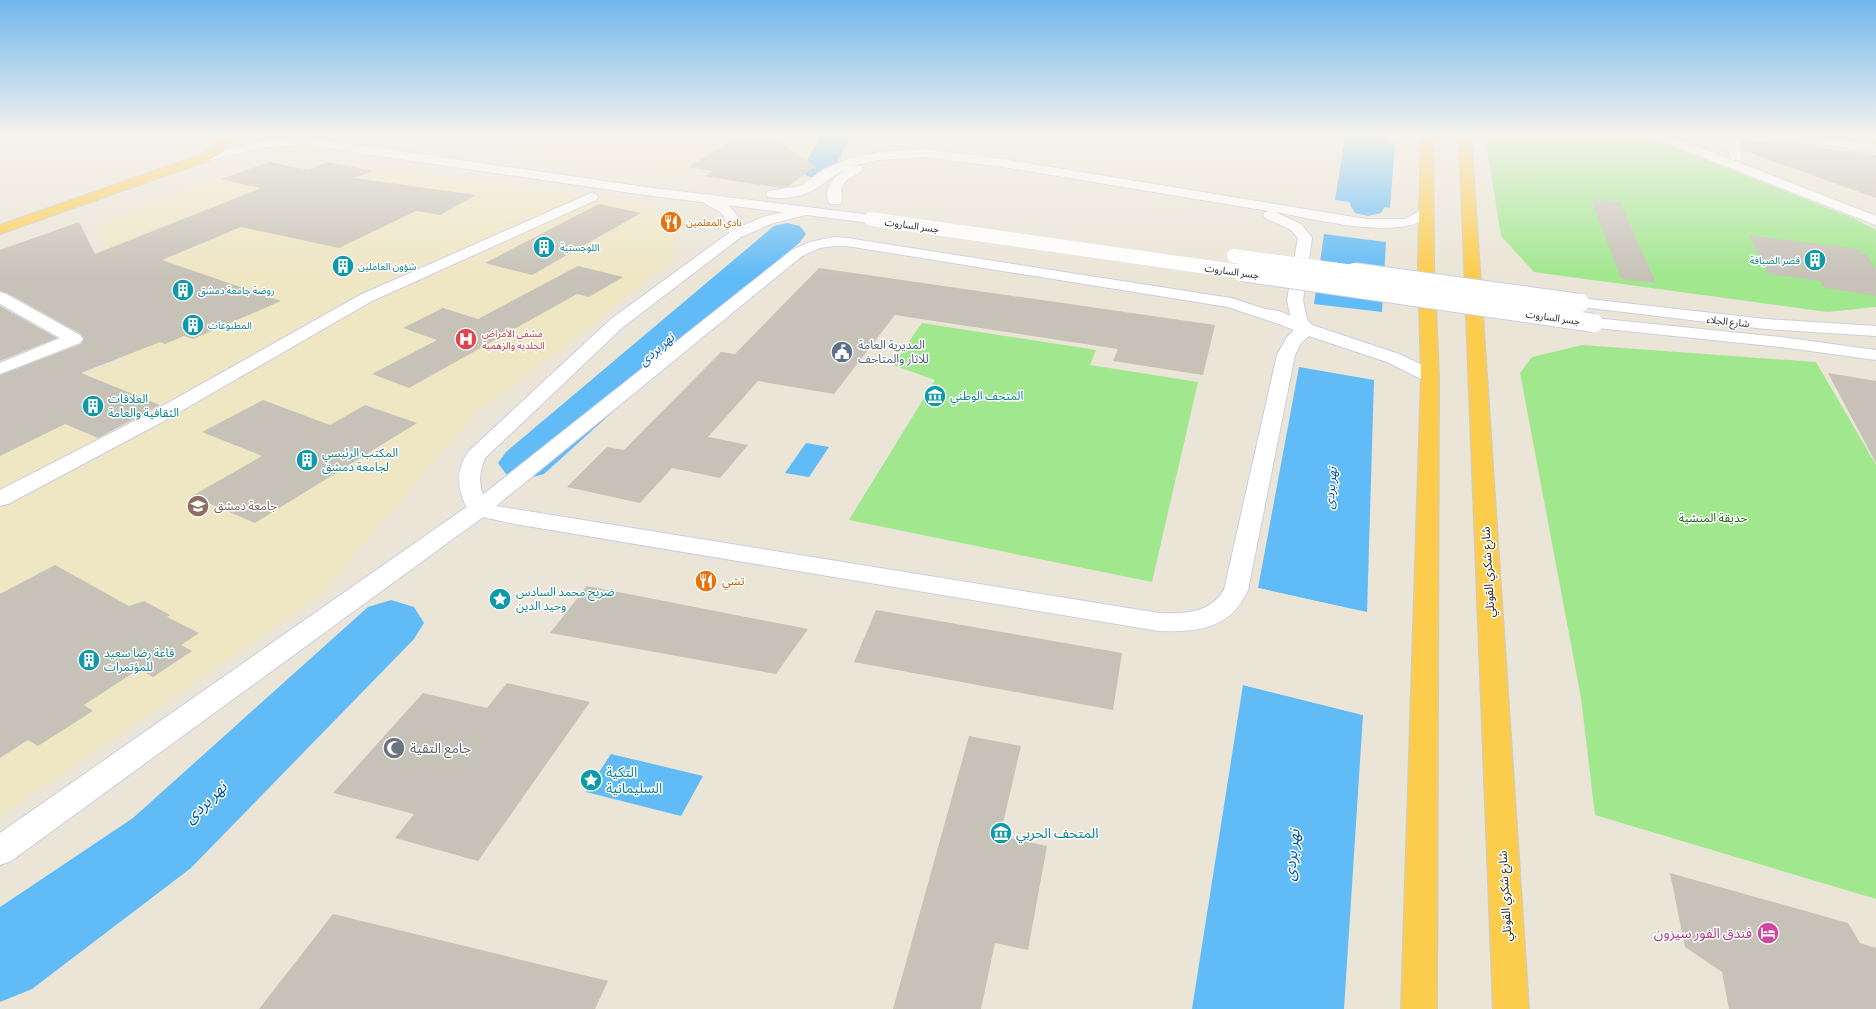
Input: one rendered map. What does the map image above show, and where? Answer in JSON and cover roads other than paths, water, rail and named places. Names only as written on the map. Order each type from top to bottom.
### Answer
[{"type":"highway","points":[[0,230],[135,182]]},
{"type":"highway","points":[[1419,1009],[1430,376],[1426,265],[1427,182]]},
{"type":"highway","name":"شارع شكري القوتلي","points":[[1467,182],[1511,1009]]},
{"type":"main road","points":[[544,182],[590,190],[649,185],[773,194],[835,201],[872,213]]},
{"type":"main road","points":[[773,194],[790,193],[806,189],[815,182]]},
{"type":"main road","points":[[835,201],[832,193],[835,185],[839,182]]},
{"type":"main road","points":[[1090,182],[1255,211],[1288,222],[1302,232],[1305,238],[1295,300],[1299,319],[1306,329]]},
{"type":"main road","points":[[1102,182],[1366,223],[1388,224],[1408,222],[1421,218],[1427,211]]},
{"type":"main road","points":[[1778,182],[1876,220]]},
{"type":"main road","points":[[1802,182],[1876,210]]},
{"type":"main road","points":[[649,185],[707,198],[806,211],[872,213]]},
{"type":"main road","points":[[0,499],[155,418],[366,298],[590,190]]},
{"type":"main road","points":[[707,198],[721,206],[730,214],[735,223],[736,234]]},
{"type":"main road","points":[[806,211],[768,220],[736,234],[617,323],[476,455],[470,467],[467,482],[471,496],[479,509],[515,517],[1159,622],[1177,623],[1195,621],[1210,616],[1223,609],[1231,600],[1236,590],[1286,355],[1292,341],[1306,329]]},
{"type":"main road","name":"جسر الساروت","points":[[872,213],[1580,304]]},
{"type":"main road","name":"جسر الساروت","points":[[872,213],[1594,323],[1781,342]]},
{"type":"main road","points":[[0,852],[479,509],[797,252],[812,245],[829,242],[847,242],[1231,303],[1263,314],[1273,315],[1306,329],[1393,358],[1430,376]]},
{"type":"main road","points":[[0,297],[74,339],[0,369]]},
{"type":"main road","name":"شارع الجلاء","points":[[1580,304],[1770,325],[1876,331]]},
{"type":"main road","points":[[1781,342],[1876,346]]},
{"type":"main road","points":[[1781,342],[1876,355]]},
{"type":"water","points":[[1338,182],[1392,182],[1390,208],[1335,200]]},
{"type":"water","points":[[1324,234],[1386,242],[1382,312],[1314,304]]},
{"type":"water","points":[[1299,367],[1374,380],[1367,613],[1258,588]]},
{"type":"water","points":[[806,443],[829,447],[809,477],[785,473]]},
{"type":"water","points":[[1243,685],[1363,715],[1344,1009],[1192,1009]]},
{"type":"water","points":[[611,754],[703,776],[681,816],[586,792]]},
{"type":"waterway","name":"نهر بردى","points":[[1368,205],[1369,182]]},
{"type":"waterway","name":"نهر بردى","points":[[525,463],[787,234]]},
{"type":"waterway","name":"نهر بردى","points":[[0,959],[162,843],[391,623]]},
{"type":"place","name":"نادي المعلمين","points":[[671,222]]},
{"type":"place","name":"اللوجستية","points":[[544,247]]},
{"type":"place","name":"قصر الضيافة","points":[[1815,260]]},
{"type":"place","name":"شؤون العاملين","points":[[343,266]]},
{"type":"place","name":"روضة جامعة دمشق","points":[[183,290]]},
{"type":"place","name":"المطبوعات","points":[[193,325]]},
{"type":"place","name":"مشفى الأمراض الجلدية والزهمية","points":[[466,339]]},
{"type":"place","name":"المديرية العامة للاثار والمتاحف","points":[[842,352]]},
{"type":"place","name":"المتحف الوطني","points":[[935,396]]},
{"type":"place","name":"العلاقات الثقافية والعامة","points":[[93,406]]},
{"type":"place","name":"المكتب الرئيسي لجامعة دمشق","points":[[307,460]]},
{"type":"place","name":"جامعة دمشق","points":[[198,506]]},
{"type":"place","name":"تشي","points":[[706,581]]},
{"type":"place","name":"ضريح محمد السادس وحيد الدين","points":[[500,599]]},
{"type":"place","name":"قاعة رضا سعيد للمؤتمرات","points":[[89,660]]},
{"type":"place","name":"جامع التقية","points":[[394,748]]},
{"type":"place","name":"التكية السليمانية","points":[[591,780]]},
{"type":"place","name":"المتحف الحربي","points":[[1001,833]]},
{"type":"place","name":"فندق الفور سيزون","points":[[1768,933]]},
{"type":"park label","name":"حديقة المنشية","points":[[1713,518]]}]
